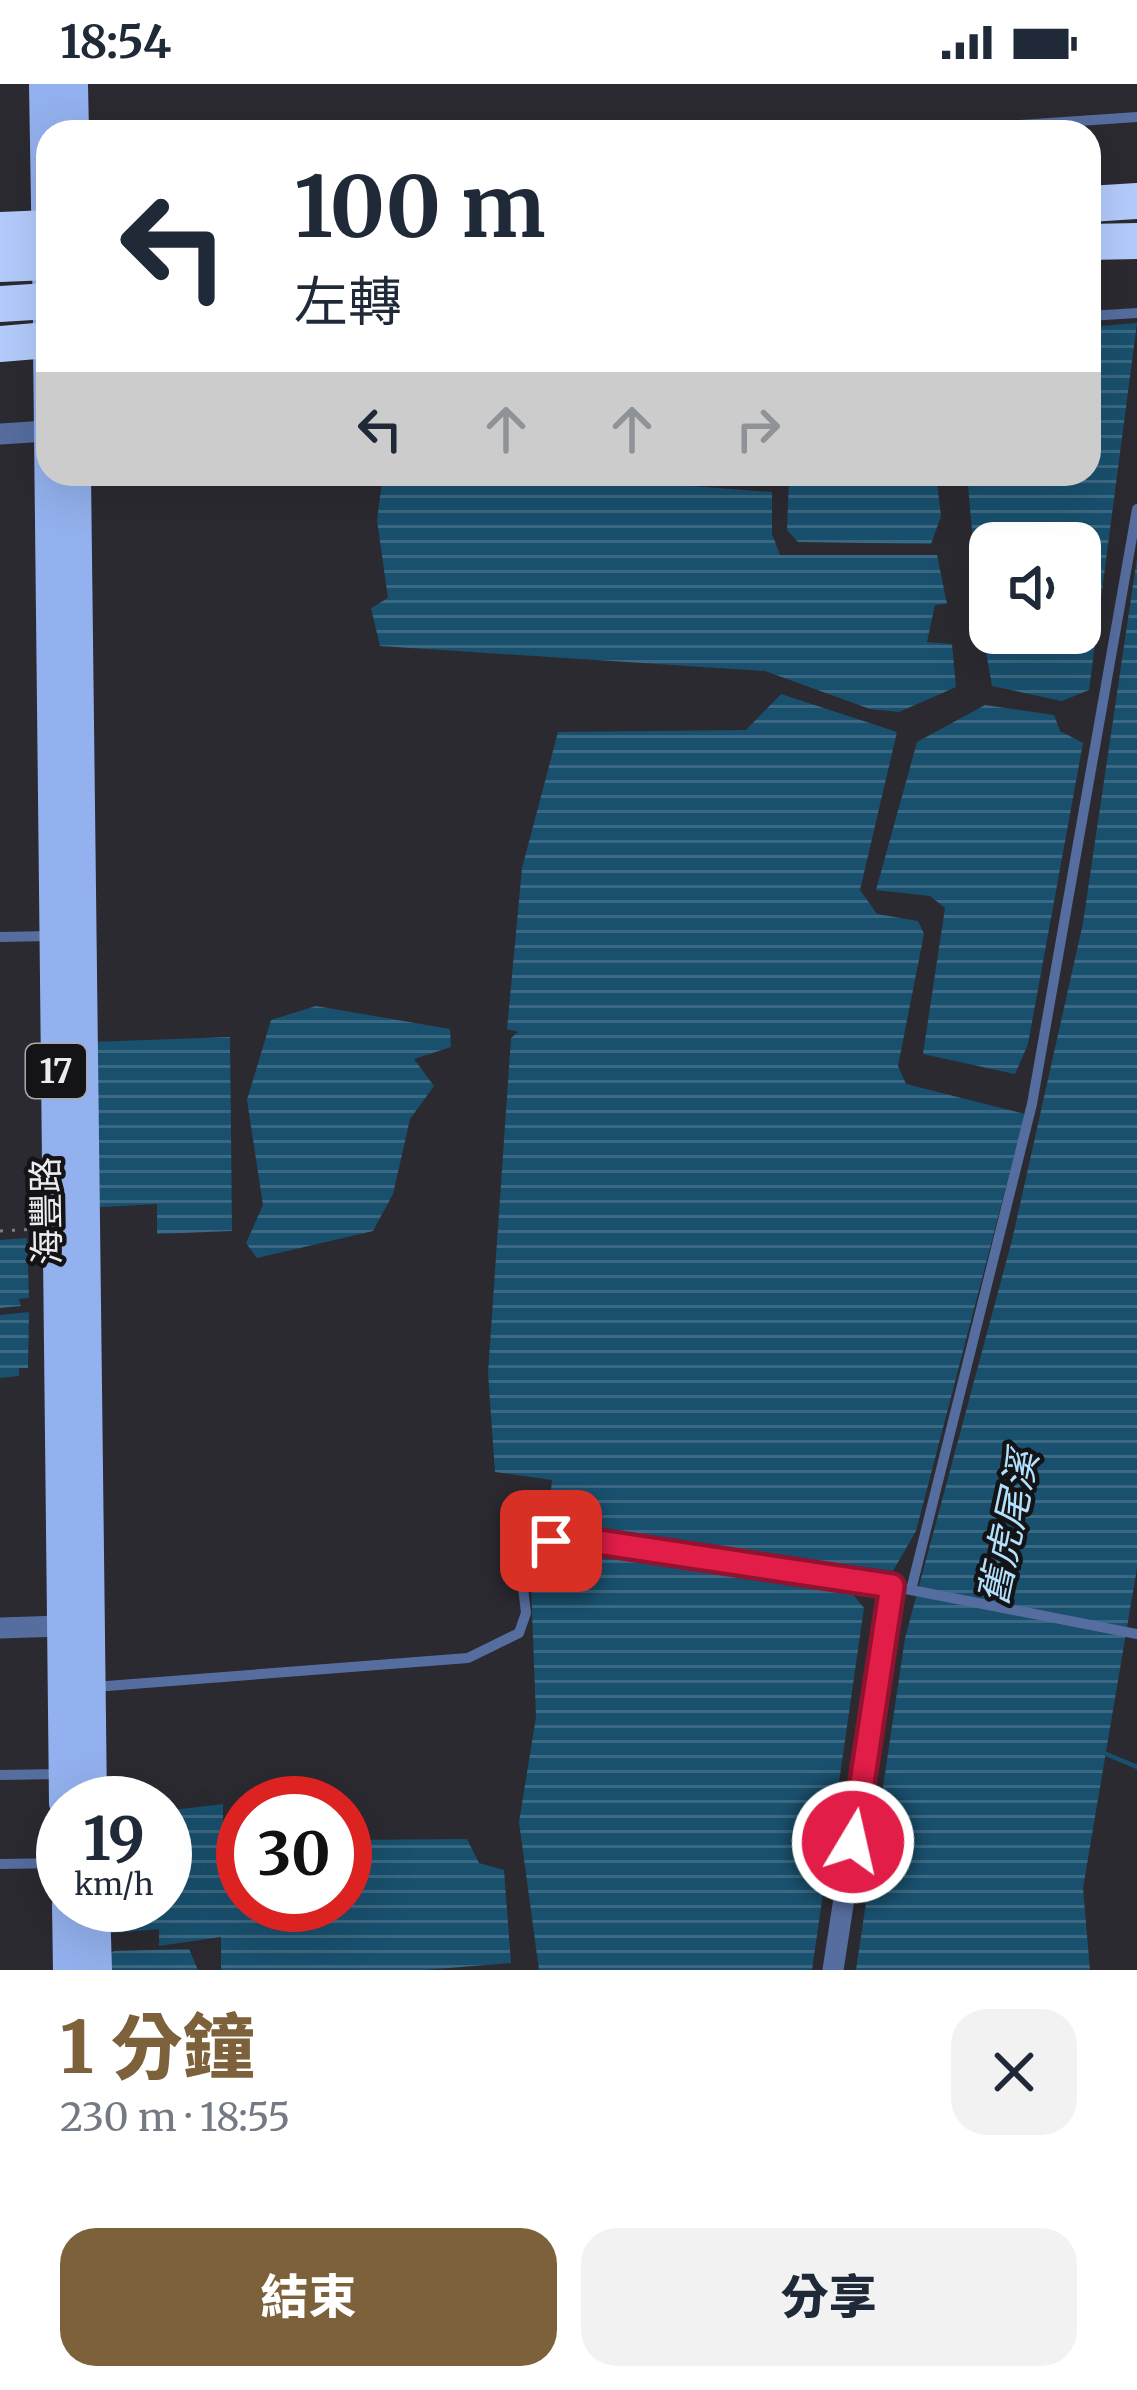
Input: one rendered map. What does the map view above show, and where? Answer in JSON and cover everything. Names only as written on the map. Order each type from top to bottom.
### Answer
[{"type":"highway","points":[[1101,203],[1137,201]]},
{"type":"highway","points":[[0,230],[36,228]]},
{"type":"highway","points":[[1101,242],[1137,241]]},
{"type":"highway","points":[[0,265],[36,263]]},
{"type":"highway","points":[[0,304],[36,302]]},
{"type":"highway","points":[[0,344],[36,341]]},
{"type":"main road","name":"17","points":[[44,84],[45,120]]},
{"type":"main road","points":[[73,84],[74,120]]},
{"type":"main road","name":"海豐路","points":[[48,486],[61,1627],[88,1776]]},
{"type":"main road","name":"海豐路","points":[[65,1776],[75,1688],[76,486]]},
{"type":"main road","points":[[67,1932],[68,1970]]},
{"type":"main road","points":[[96,1932],[97,1970]]},
{"type":"street","points":[[0,434],[36,432]]},
{"type":"street","points":[[833,1970],[902,1588]]},
{"type":"street","points":[[0,1628],[61,1627]]},
{"type":"lane","points":[[1094,120],[1137,117]]},
{"type":"lane","points":[[1101,315],[1137,313]]},
{"type":"lane","points":[[902,1588],[1032,1104],[1137,509]]},
{"type":"lane","points":[[0,937],[53,936]]},
{"type":"lane","points":[[75,1688],[468,1658],[519,1633],[526,1613],[519,1553],[551,1541],[598,1542],[902,1588],[1137,1634]]},
{"type":"lane","points":[[0,1775],[36,1782]]},
{"type":"lane","points":[[0,1864],[36,1863]]},
{"type":"water","points":[[1137,323],[1101,598],[1101,522],[971,522],[968,486],[1101,486],[1101,326]]},
{"type":"water","points":[[381,486],[693,486],[772,492],[772,534],[780,555],[937,555],[947,604],[935,605],[927,642],[952,644],[956,687],[899,712],[870,709],[765,671],[380,646],[371,608],[388,598],[377,520]]},
{"type":"water","points":[[789,486],[937,486],[941,516],[931,544],[798,542],[787,530]]},
{"type":"water","name":"舊虎尾溪","points":[[1137,558],[1137,1568],[1083,1888],[1090,1970],[856,1970],[905,1638],[1012,1240],[1083,923]]},
{"type":"water","points":[[986,654],[1094,654],[1089,690],[1062,701],[992,686]]},
{"type":"water","points":[[781,694],[897,732],[860,890],[877,914],[918,921],[924,934],[898,1066],[906,1084],[1025,1114],[916,1531],[893,1571],[547,1527],[552,1480],[495,1472],[488,1373],[511,1038],[518,1032],[507,1029],[522,868],[558,732],[746,730]]},
{"type":"water","points":[[985,705],[1054,715],[1060,731],[1083,743],[1028,1044],[1015,1074],[923,1054],[945,908],[930,896],[876,890],[917,742]]},
{"type":"water","points":[[316,1006],[450,1029],[451,1047],[414,1059],[434,1086],[410,1119],[393,1194],[373,1231],[257,1258],[246,1243],[263,1205],[247,1100],[271,1020]]},
{"type":"water","points":[[230,1037],[232,1231],[157,1234],[157,1204],[85,1208],[91,1042]]},
{"type":"water","points":[[27,1238],[29,1298],[19,1299],[21,1306],[0,1308],[0,1240]]},
{"type":"water","points":[[29,1312],[28,1368],[19,1368],[19,1376],[0,1378],[0,1315]]},
{"type":"water","points":[[551,1548],[631,1554],[850,1591],[864,1608],[812,1970],[539,1970],[519,1822],[536,1717],[530,1559]]},
{"type":"water","points":[[216,1805],[216,1932],[372,1932],[372,1840],[467,1839],[479,1863],[504,1870],[511,1963],[425,1970],[221,1970],[221,1937],[159,1946],[159,1932],[192,1932],[192,1808]]},
{"type":"water","points":[[189,1949],[198,1970],[99,1970],[99,1959],[114,1951]]},
{"type":"waterway","points":[[1106,1754],[1137,1767]]},
{"type":"route","points":[[551,1541],[598,1542],[892,1586],[853,1842]]}]
